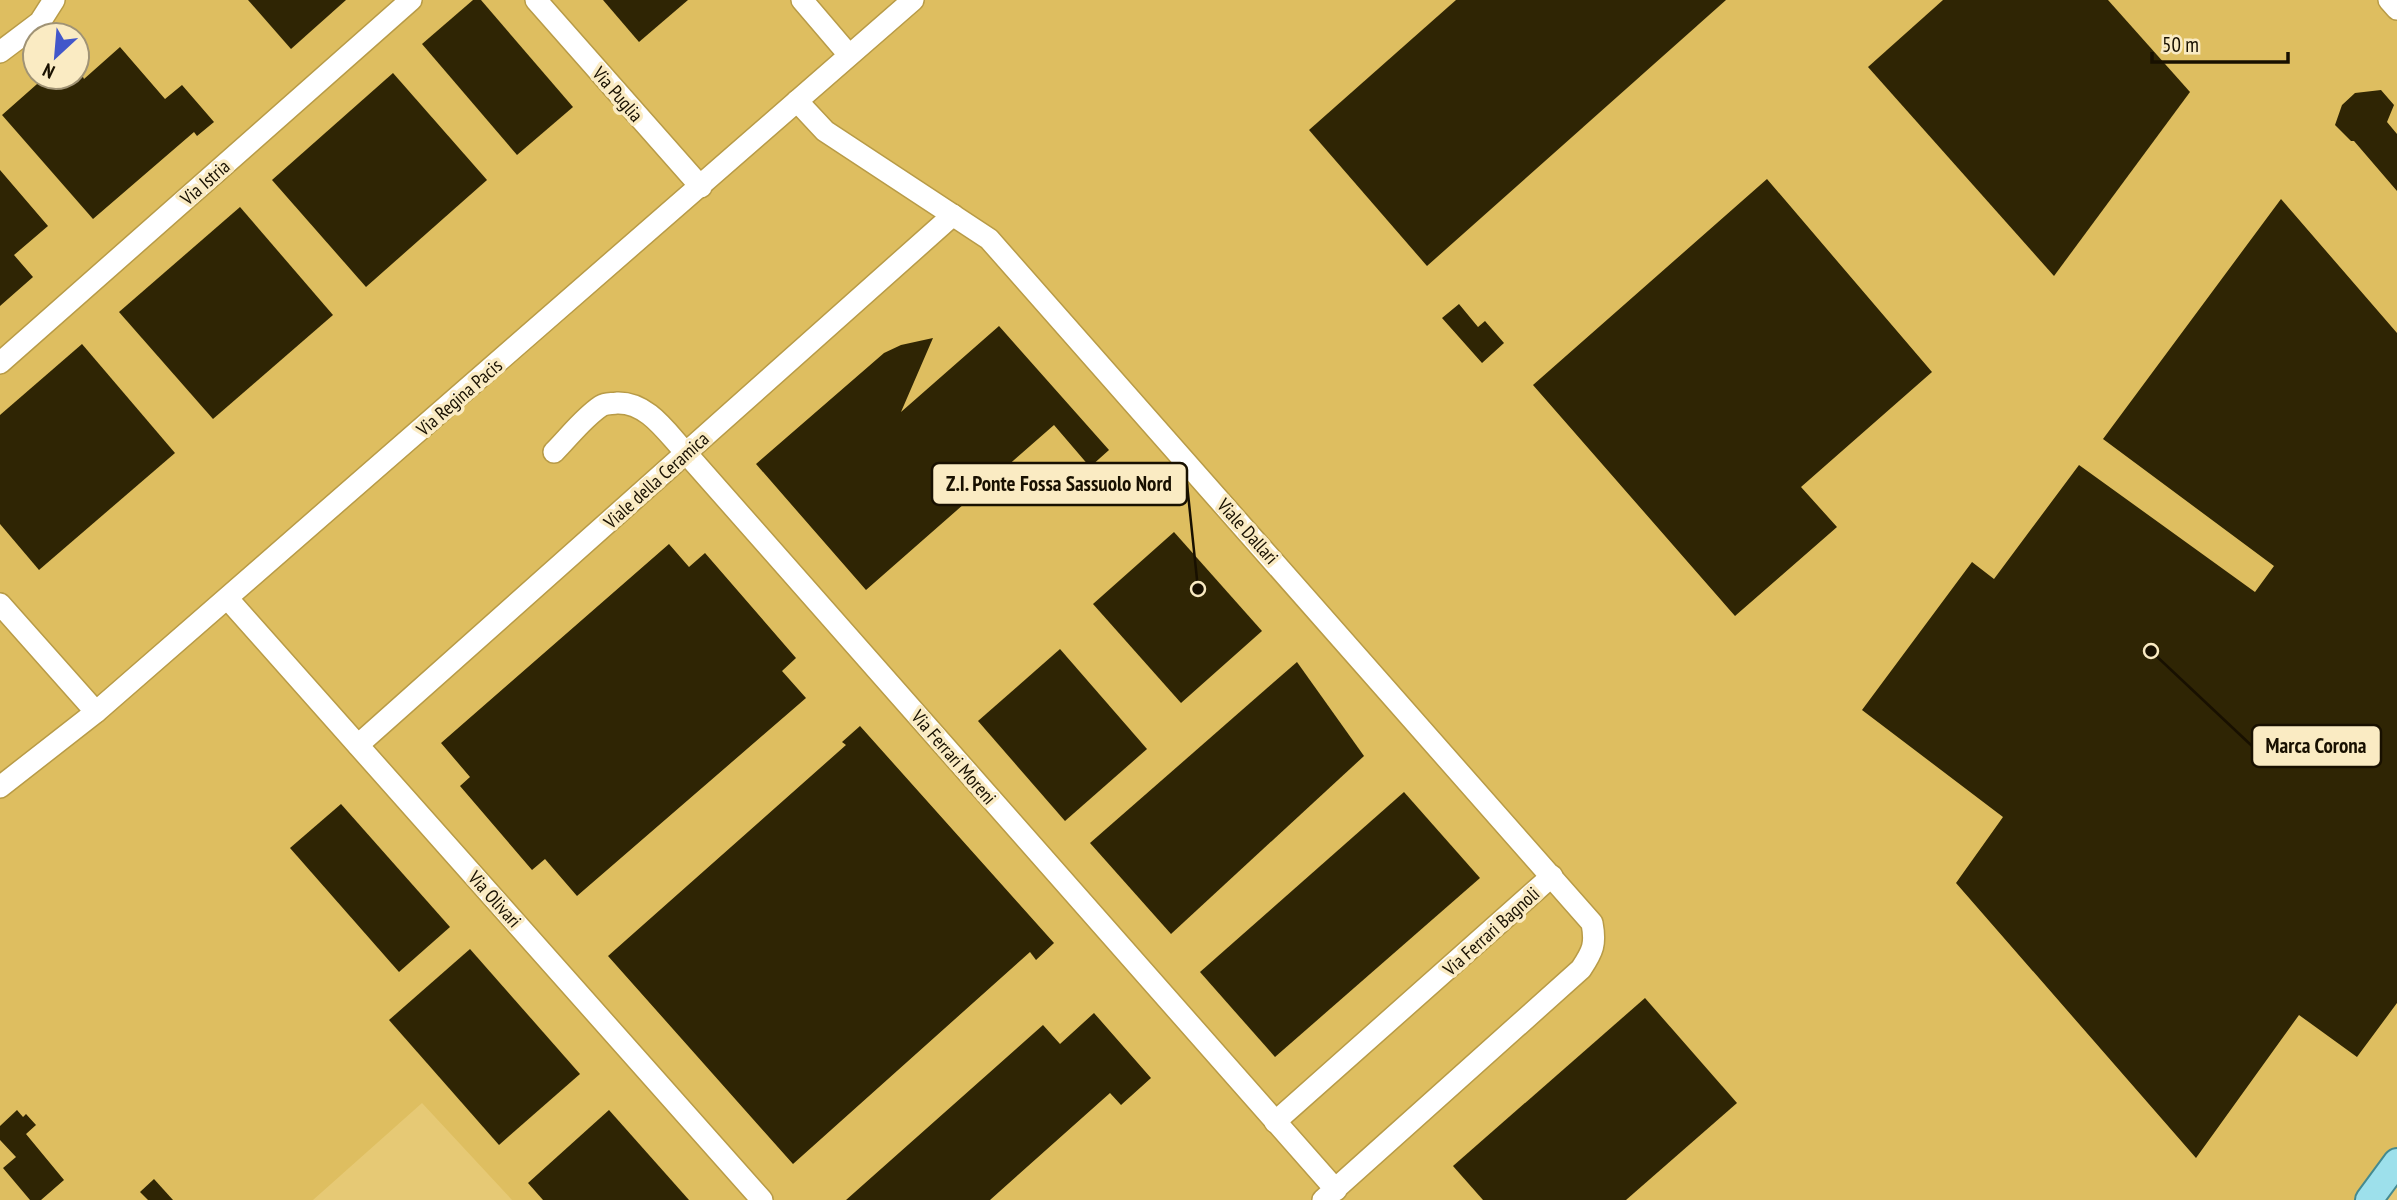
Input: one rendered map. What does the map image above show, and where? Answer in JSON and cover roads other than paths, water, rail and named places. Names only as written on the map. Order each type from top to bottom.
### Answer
[{"type":"main road","points":[[2370,1200],[2397,1163]]},
{"type":"street","points":[[0,52],[40,22],[54,0]]},
{"type":"street","name":"Via Istria","points":[[0,363],[411,0]]},
{"type":"street","name":"Via Puglia","points":[[536,0],[701,187]]},
{"type":"street","points":[[802,0],[849,55]]},
{"type":"street","name":"Via Regina Pacis","points":[[0,787],[96,712],[913,0]]},
{"type":"street","points":[[2389,0],[2397,9]]},
{"type":"street","name":"Viale Dallari","points":[[797,101],[825,131],[989,239],[1552,876]]},
{"type":"street","name":"Viale della Ceramica","points":[[358,745],[953,215]]},
{"type":"street","name":"Via Ferrari Moreni","points":[[554,452],[589,415],[605,404],[622,403],[640,407],[687,453],[1275,1122],[1330,1195]]},
{"type":"street","name":"Via Olivari","points":[[228,598],[762,1200]]},
{"type":"street","points":[[0,604],[96,712]]},
{"type":"street","name":"Via Ferrari Bagnoli","points":[[1275,1122],[1552,876],[1592,923],[1595,940],[1581,968],[1330,1195]]},
{"type":"place","name":"Z.I. Ponte Fossa Sassuolo Nord","points":[[1198,589]]},
{"type":"place","name":"Marca Corona","points":[[2151,651]]}]
